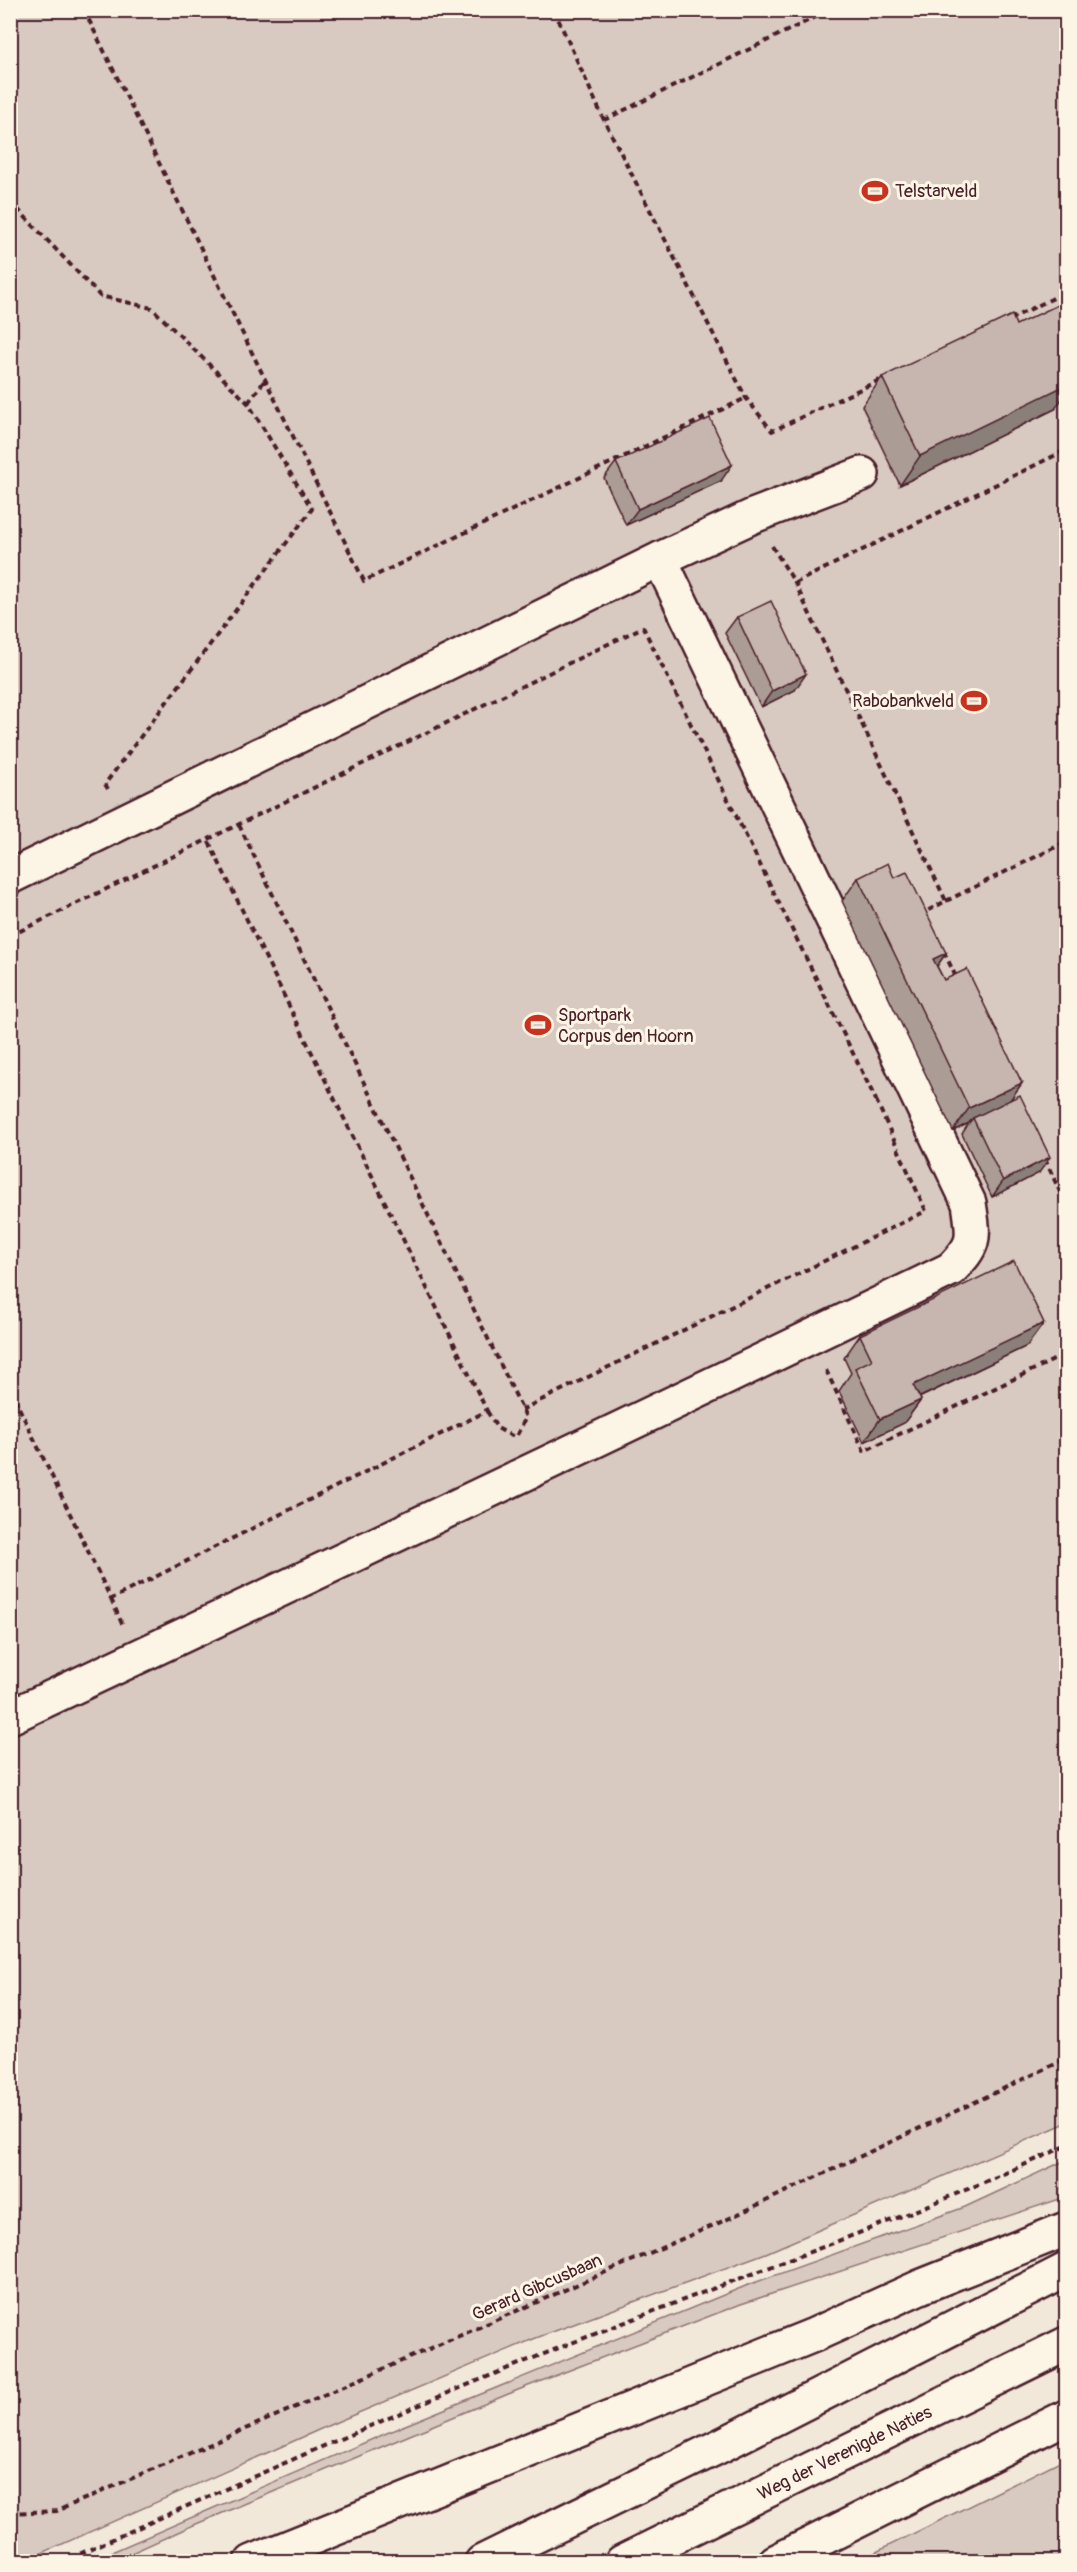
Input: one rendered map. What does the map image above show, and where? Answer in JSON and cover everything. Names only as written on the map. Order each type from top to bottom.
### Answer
[{"type":"main road","points":[[10,877],[660,559],[753,516],[861,474]]},
{"type":"main road","points":[[10,1717],[532,1472],[951,1269],[969,1251],[973,1234],[969,1203],[660,559]]},
{"type":"main road","points":[[252,2562],[814,2335],[920,2287],[1066,2229]]},
{"type":"main road","points":[[482,2562],[724,2444],[1066,2270]]},
{"type":"main road","name":"Weg der Verenigde Naties","points":[[621,2562],[1066,2344]]},
{"type":"main road","points":[[776,2562],[1066,2417]]},
{"type":"path","points":[[84,10],[364,581],[746,398]]},
{"type":"path","points":[[554,10],[604,120],[746,398],[772,431],[888,376]]},
{"type":"path","points":[[604,120],[830,10]]},
{"type":"path","points":[[10,201],[100,296],[152,308],[248,403],[312,509],[105,784],[125,822]]},
{"type":"path","points":[[1003,322],[1066,292]]},
{"type":"path","points":[[248,403],[265,380]]},
{"type":"path","points":[[946,901],[795,583],[1066,450]]},
{"type":"path","points":[[10,936],[643,627],[876,1100],[926,1211],[521,1410],[239,825]]},
{"type":"path","points":[[207,838],[488,1411],[497,1428],[516,1438]]},
{"type":"path","points":[[929,922],[924,912],[1066,842]]},
{"type":"path","points":[[939,943],[960,985]]},
{"type":"path","points":[[876,1100],[912,1085]]},
{"type":"path","points":[[1041,1152],[1066,1204]]},
{"type":"path","points":[[810,1337],[864,1451],[1066,1354]]},
{"type":"path","points":[[10,1389],[111,1599],[488,1411]]},
{"type":"path","name":"Gerard Gibcusbaan","points":[[10,2513],[57,2511],[730,2218],[1066,2059]]},
{"type":"path","points":[[61,2562],[359,2430],[563,2346],[995,2179],[1066,2146]]},
{"type":"shaded area","name":"Sportpark Corpus den Hoorn","points":[[10,11],[1066,11],[1066,2123],[766,2253],[536,2338],[332,2424],[22,2562],[10,2561]]},
{"type":"shaded area","points":[[1066,2160],[1066,2197],[741,2304],[518,2390],[189,2527],[114,2561],[91,2561],[403,2426],[748,2285],[965,2207]]},
{"type":"shaded area","points":[[1066,2458],[1066,2561],[858,2561]]},
{"type":"building","points":[[1066,301],[1066,385],[920,456],[882,377],[1012,315],[1016,325]]},
{"type":"building","points":[[710,418],[732,465],[638,509],[616,462]]},
{"type":"building","points":[[771,601],[806,674],[772,691],[737,617]]},
{"type":"building","points":[[888,863],[894,878],[907,872],[946,953],[933,959],[944,980],[967,969],[1022,1083],[969,1108],[858,878]]},
{"type":"building","points":[[1020,1095],[1050,1157],[1003,1181],[973,1118]]},
{"type":"building","points":[[1014,1261],[1044,1323],[913,1385],[921,1400],[880,1419],[855,1368],[872,1360],[860,1335]]},
{"type":"place","name":"Telstarveld","points":[[875,191]]},
{"type":"place","name":"Rabobankveld","points":[[974,701]]},
{"type":"place","name":"Sportpark Corpus den Hoorn","points":[[538,1025]]}]
